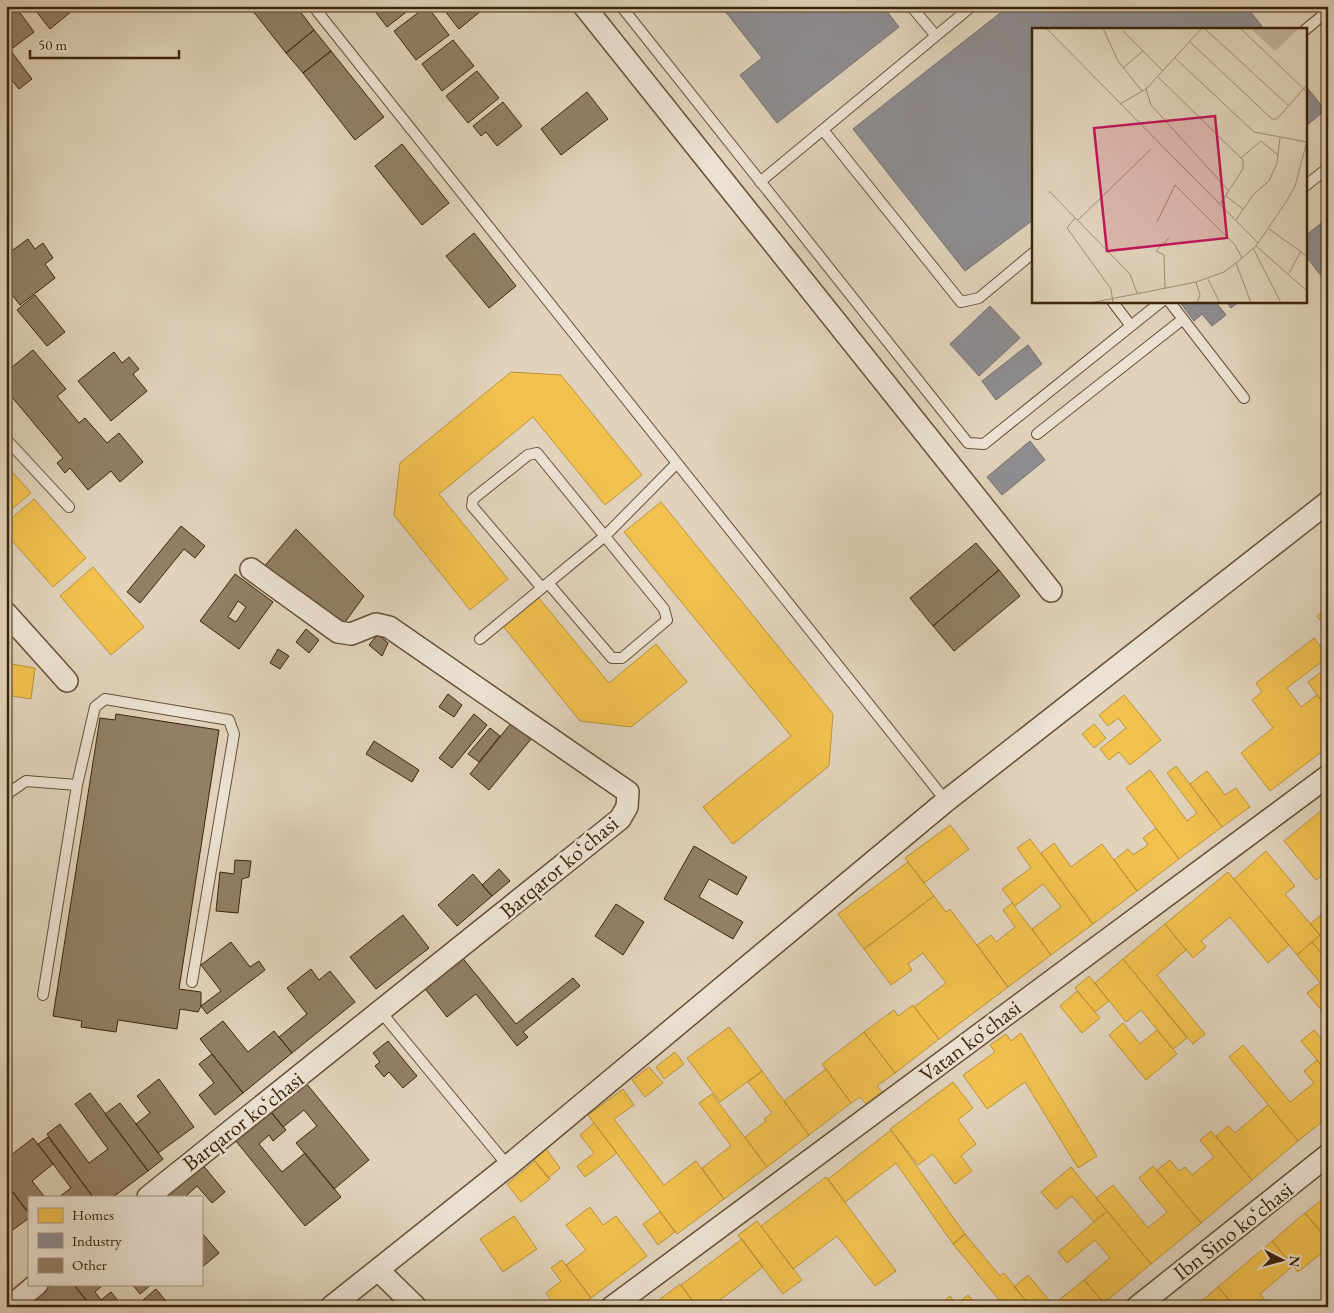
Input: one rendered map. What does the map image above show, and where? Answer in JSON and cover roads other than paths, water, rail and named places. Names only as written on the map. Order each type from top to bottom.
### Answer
[{"type":"street","points":[[584,6],[1051,591]]},
{"type":"street","points":[[331,1307],[508,1166],[946,801],[1328,502]]},
{"type":"street","name":"Barqaror koʻchasi","points":[[149,1196],[620,819],[627,807],[628,792],[389,627],[376,624],[350,634],[338,632],[252,569]]},
{"type":"street","points":[[6,613],[67,681]]},
{"type":"street","name":"Vatan koʻchasi","points":[[612,1307],[1328,776]]},
{"type":"street","name":"Ibn Sino koʻchasi","points":[[1137,1307],[1323,1162]]},
{"type":"street","points":[[378,1270],[416,1307]]},
{"type":"street","points":[[10,1307],[35,1286]]},
{"type":"lane","points":[[313,6],[946,801]]},
{"type":"lane","points":[[621,6],[968,444],[984,444],[1161,302]]},
{"type":"lane","points":[[911,6],[936,36]]},
{"type":"lane","points":[[760,182],[972,6]]},
{"type":"lane","points":[[1306,29],[1328,11]]},
{"type":"lane","points":[[823,130],[961,302],[979,298],[1032,254]]},
{"type":"lane","points":[[1306,185],[1328,168]]},
{"type":"lane","points":[[1113,302],[1131,326]]},
{"type":"lane","points":[[1170,302],[1244,398]]},
{"type":"lane","points":[[1037,434],[1183,319]]},
{"type":"lane","points":[[6,439],[69,507]]},
{"type":"lane","points":[[538,453],[605,536],[664,610],[667,620],[622,658],[612,658],[472,506],[473,499],[528,455],[538,453]]},
{"type":"lane","points":[[480,639],[605,536],[677,463]]},
{"type":"lane","points":[[43,995],[77,785],[95,707],[105,699],[229,720],[234,734],[192,982]]},
{"type":"lane","points":[[6,798],[10,792],[26,781],[77,785]]},
{"type":"lane","points":[[381,1012],[508,1166]]}]
